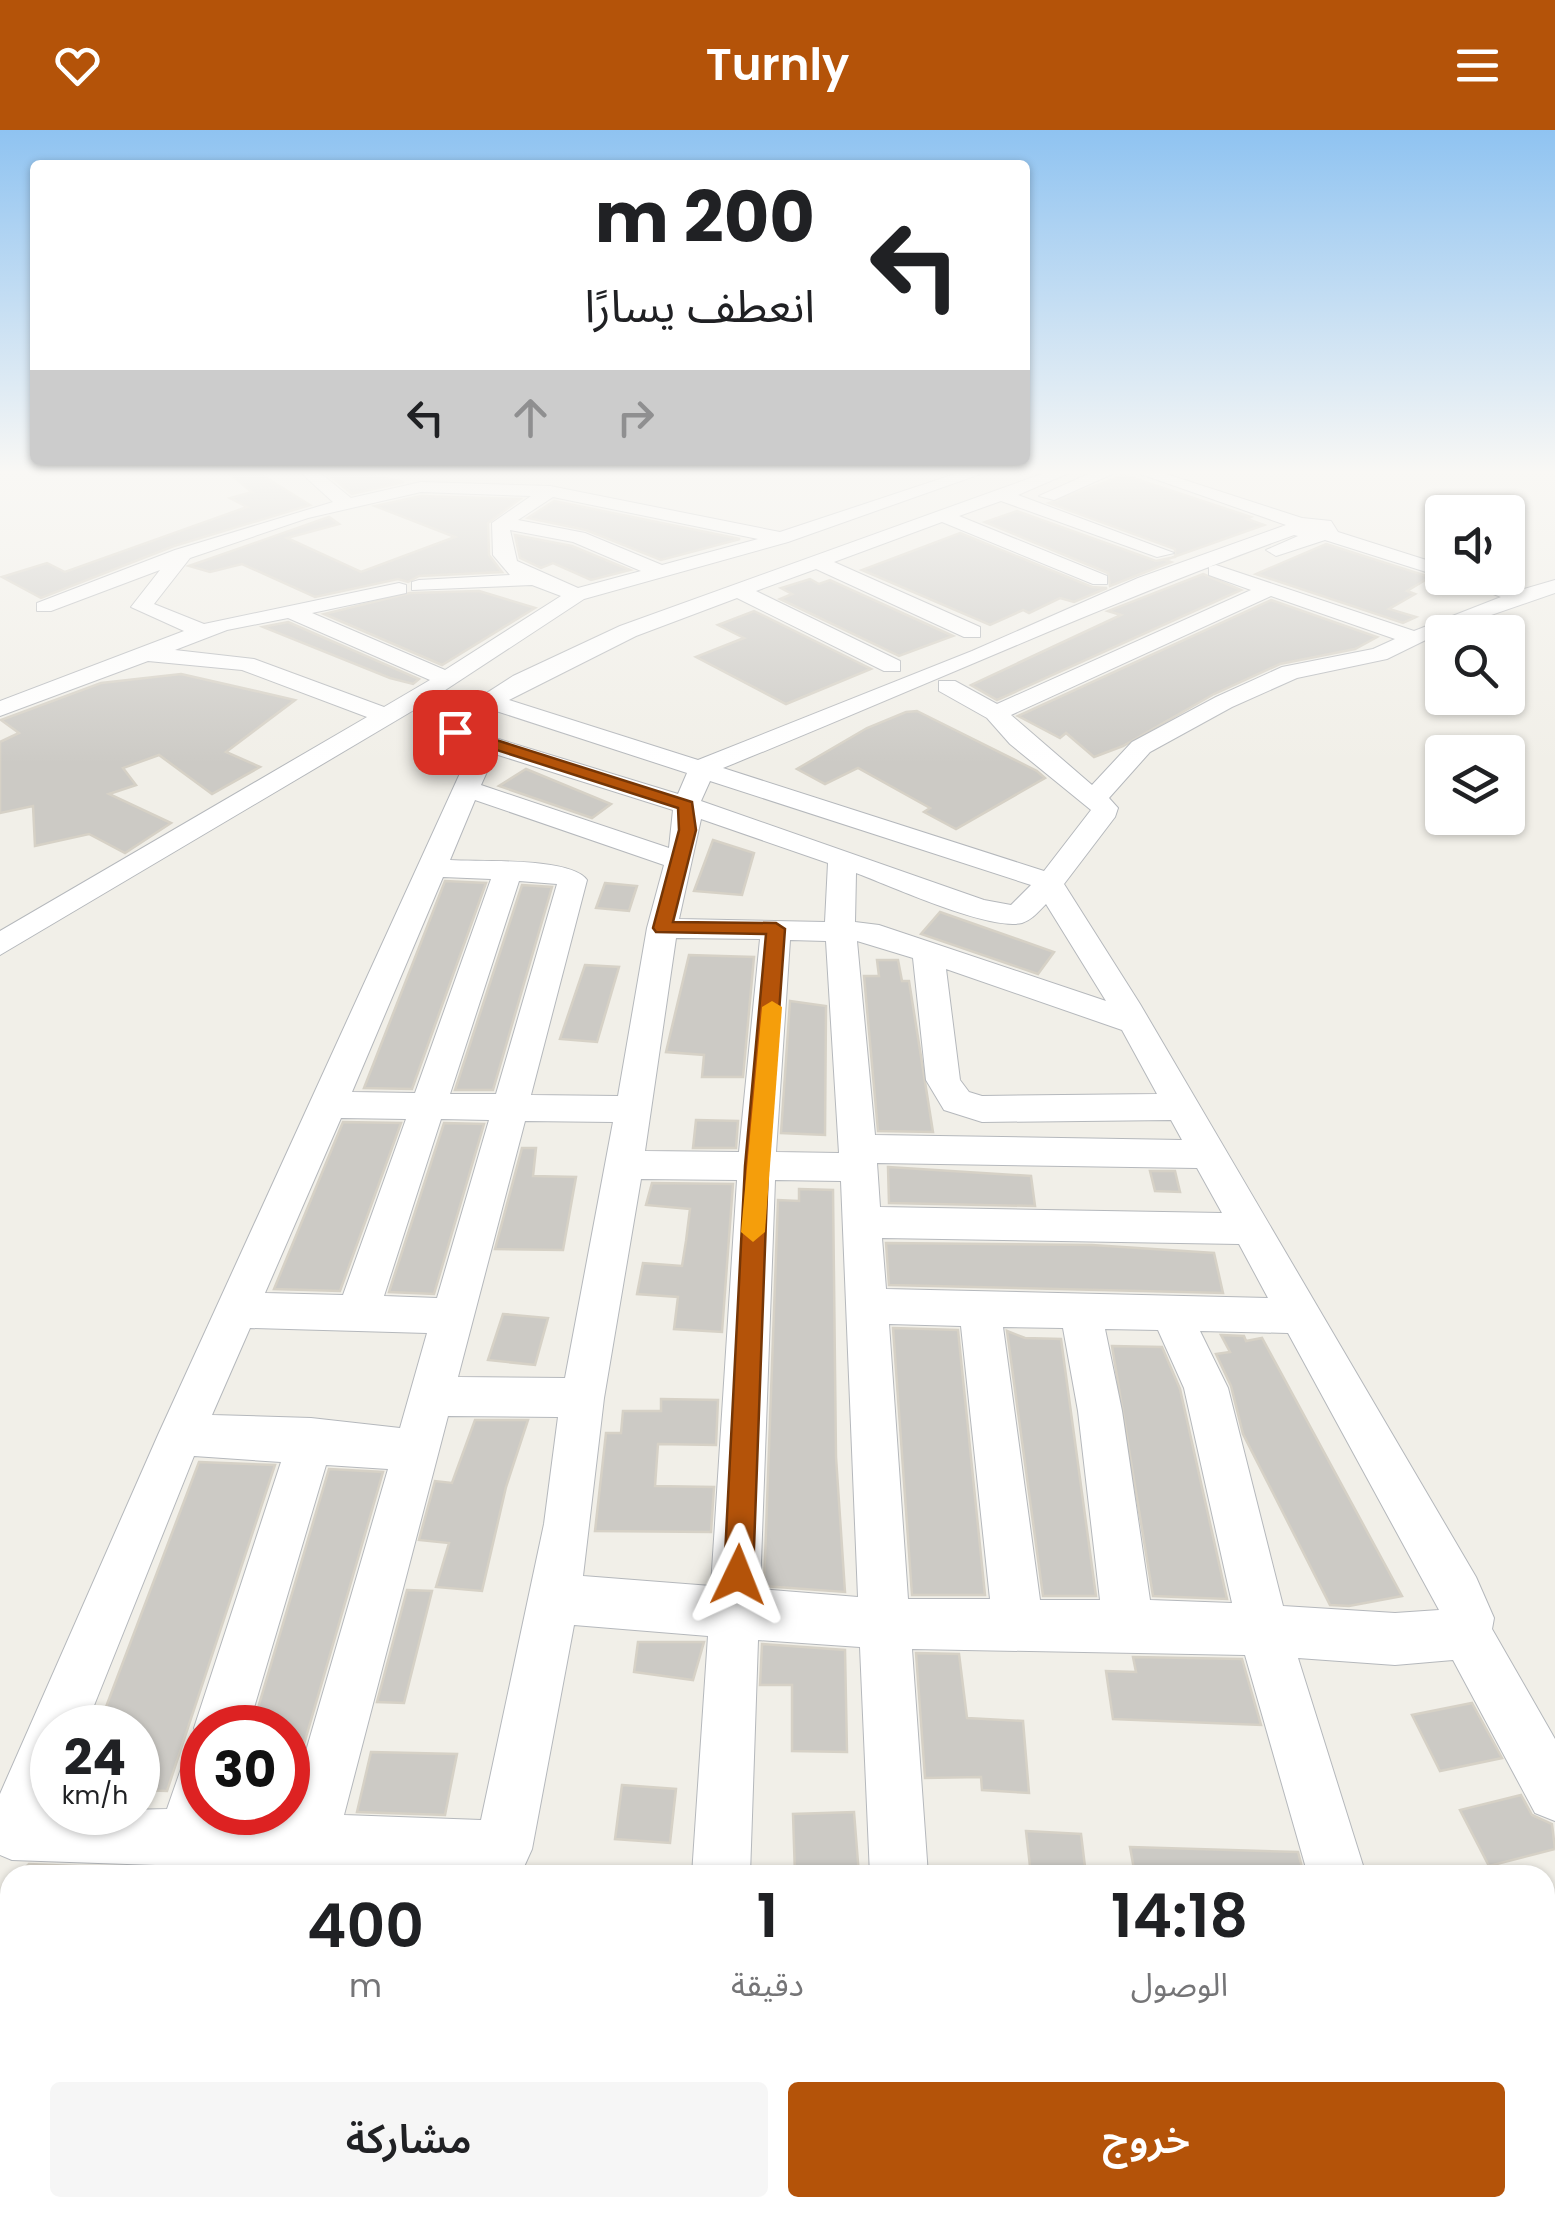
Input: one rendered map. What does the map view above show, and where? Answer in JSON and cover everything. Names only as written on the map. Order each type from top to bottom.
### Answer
[{"type":"street","points":[[44,608],[143,569]]},
{"type":"street","points":[[173,569],[148,593],[142,607],[202,632]]},
{"type":"street","points":[[518,569],[578,596]]},
{"type":"street","points":[[795,569],[628,631],[486,700],[452,726],[486,742],[694,786],[734,780],[1175,583],[1220,569]]},
{"type":"street","points":[[846,569],[978,630]]},
{"type":"street","points":[[1062,569],[1093,582]]},
{"type":"street","points":[[694,786],[1145,582],[1185,569]]},
{"type":"street","points":[[0,945],[455,674],[578,596],[656,570]]},
{"type":"street","points":[[1216,571],[1415,638]]},
{"type":"street","points":[[0,708],[202,632],[409,587],[540,578]]},
{"type":"street","points":[[1096,798],[1141,747],[1224,702],[1290,672],[1379,654],[1555,586]]},
{"type":"street","points":[[996,713],[1270,589]]},
{"type":"street","points":[[731,592],[885,669]]},
{"type":"street","points":[[1514,595],[1520,597]]},
{"type":"street","points":[[290,611],[455,674]]},
{"type":"street","points":[[364,624],[455,674]]},
{"type":"street","points":[[136,654],[246,664],[385,716]]},
{"type":"street","points":[[486,700],[694,786],[842,857],[1008,916],[1017,915],[1034,903],[1046,881],[1104,816],[1105,808],[1019,739],[996,713],[947,686]]},
{"type":"street","points":[[68,1705],[182,1434],[486,742]]},
{"type":"street","points":[[694,786],[734,780],[1046,881],[1133,1022],[1458,1595],[1469,1618],[1466,1633],[1555,1793]]},
{"type":"street","points":[[30,1788],[6,1840],[186,1838],[304,1858],[501,1862],[568,1524],[582,1398],[636,1109],[662,928],[688,830],[694,786]]},
{"type":"street","points":[[467,789],[680,861]]},
{"type":"street","points":[[842,857],[840,928],[862,1222],[898,1865]]},
{"type":"street","points":[[304,1858],[573,880],[566,875],[432,868]]},
{"type":"street","points":[[358,1312],[508,871]]},
{"type":"street","points":[[662,928],[840,928],[868,932],[1133,1022]]},
{"type":"street","points":[[722,1865],[757,1166],[776,929]]},
{"type":"street","points":[[928,953],[942,1080],[947,1094],[959,1105],[982,1109],[1180,1107]]},
{"type":"street","points":[[329,1105],[636,1109]]},
{"type":"street","points":[[626,1165],[757,1166],[858,1158],[1207,1154]]},
{"type":"street","points":[[862,1222],[1100,1230],[1249,1228]]},
{"type":"street","points":[[867,1306],[1299,1316]]},
{"type":"street","points":[[980,1308],[1018,1625]]},
{"type":"street","points":[[237,1310],[452,1316]]},
{"type":"street","points":[[1080,1310],[1100,1410],[1128,1626]]},
{"type":"street","points":[[1170,1312],[1206,1388],[1264,1632],[1333,1865]]},
{"type":"street","points":[[432,1396],[582,1398]]},
{"type":"street","points":[[182,1434],[311,1439],[416,1450]]},
{"type":"street","points":[[228,1705],[311,1439]]},
{"type":"street","points":[[554,1599],[886,1624],[1128,1626],[1395,1640],[1466,1633]]},
{"type":"building","points":[[27,569],[114,569],[41,598],[2,577]]},
{"type":"building","points":[[254,569],[502,572],[419,576],[408,582],[398,579],[315,597]]},
{"type":"building","points":[[567,569],[630,570],[591,580]]},
{"type":"building","points":[[1049,569],[1092,587],[1107,588],[1074,602],[1060,598],[990,625],[862,570]]},
{"type":"building","points":[[1099,569],[1152,569],[1110,586],[1108,573]]},
{"type":"building","points":[[1267,569],[1406,569],[1425,575],[1425,580],[1407,591],[1415,594],[1389,609],[1416,617],[1403,623],[1256,574]]},
{"type":"building","points":[[1203,574],[1241,590],[997,700],[971,685],[1121,615],[1108,611]]},
{"type":"building","points":[[810,579],[819,584],[830,580],[953,636],[899,656],[780,599],[792,594],[781,588]]},
{"type":"building","points":[[479,591],[535,608],[442,665],[324,614],[410,593]]},
{"type":"building","points":[[1271,600],[1377,637],[1355,649],[1280,664],[1214,694],[1123,746],[1094,757],[1066,733],[1060,738],[1018,716]]},
{"type":"building","points":[[754,611],[871,669],[786,704],[696,657],[744,638],[718,625]]},
{"type":"building","points":[[288,622],[419,679],[413,684],[390,678],[263,627]]},
{"type":"building","points":[[181,674],[295,700],[226,752],[260,767],[212,794],[159,755],[123,768],[136,785],[109,794],[171,823],[125,853],[89,834],[35,846],[33,806],[0,813],[0,742],[19,733],[1,720],[101,683]]},
{"type":"building","points":[[917,711],[1045,778],[956,829],[924,812],[930,808],[858,768],[825,784],[797,769],[867,728]]},
{"type":"building","points":[[526,769],[611,804],[592,818],[499,786]]},
{"type":"building","points":[[713,840],[754,853],[742,895],[694,891]]},
{"type":"building","points":[[445,881],[486,883],[412,1089],[364,1088]]},
{"type":"building","points":[[605,883],[637,886],[629,911],[596,908]]},
{"type":"building","points":[[522,885],[552,887],[493,1090],[455,1090]]},
{"type":"building","points":[[940,912],[1054,952],[1038,974],[921,934]]},
{"type":"building","points":[[689,955],[754,957],[743,1077],[702,1077],[704,1055],[666,1052]]},
{"type":"building","points":[[877,960],[898,960],[902,981],[909,981],[933,1132],[878,1131],[864,976],[879,976]]},
{"type":"building","points":[[585,965],[619,967],[597,1042],[560,1039]]},
{"type":"building","points":[[790,1001],[826,1006],[825,1135],[781,1133]]},
{"type":"building","points":[[696,1120],[738,1121],[736,1148],[693,1148]]},
{"type":"building","points":[[343,1122],[401,1123],[340,1291],[274,1289]]},
{"type":"building","points":[[444,1123],[484,1124],[434,1294],[389,1292]]},
{"type":"building","points":[[522,1148],[536,1148],[533,1176],[576,1177],[563,1250],[495,1249]]},
{"type":"building","points":[[888,1167],[1031,1176],[1035,1206],[889,1203]]},
{"type":"building","points":[[1150,1171],[1175,1171],[1180,1192],[1155,1191]]},
{"type":"building","points":[[652,1183],[733,1184],[722,1332],[674,1329],[678,1297],[637,1294],[643,1263],[682,1266],[686,1241],[690,1209],[646,1205]]},
{"type":"building","points":[[799,1189],[833,1190],[836,1457],[845,1592],[764,1586],[778,1200],[799,1201]]},
{"type":"building","points":[[886,1243],[1092,1245],[1214,1253],[1223,1293],[889,1285]]},
{"type":"building","points":[[503,1314],[548,1318],[535,1365],[488,1360]]},
{"type":"building","points":[[893,1328],[958,1330],[985,1595],[912,1595]]},
{"type":"building","points":[[1007,1331],[1025,1338],[1061,1339],[1096,1596],[1043,1596]]},
{"type":"building","points":[[1221,1335],[1244,1336],[1246,1341],[1262,1338],[1402,1596],[1349,1606],[1330,1605],[1243,1434],[1231,1386],[1216,1354],[1230,1352]]},
{"type":"building","points":[[1112,1346],[1162,1347],[1180,1389],[1227,1599],[1153,1596]]},
{"type":"building","points":[[661,1399],[718,1400],[716,1445],[658,1444],[655,1486],[714,1487],[711,1532],[595,1531],[606,1433],[621,1433],[623,1411],[661,1411]]},
{"type":"building","points":[[475,1420],[528,1420],[506,1487],[482,1591],[436,1587],[449,1543],[419,1540],[435,1481],[452,1483]]},
{"type":"building","points":[[199,1462],[275,1465],[195,1705],[180,1705],[180,1752],[167,1791],[160,1791],[160,1705],[107,1705]]},
{"type":"building","points":[[329,1469],[383,1472],[310,1724],[310,1705],[259,1705]]},
{"type":"building","points":[[407,1590],[432,1591],[404,1703],[377,1702]]},
{"type":"building","points":[[638,1642],[704,1642],[693,1680],[634,1672]]},
{"type":"building","points":[[762,1644],[845,1650],[847,1752],[792,1751],[792,1685],[760,1685]]},
{"type":"building","points":[[916,1653],[959,1654],[967,1718],[1023,1721],[1029,1793],[982,1790],[981,1777],[925,1778]]},
{"type":"building","points":[[1133,1657],[1242,1659],[1261,1725],[1113,1719],[1106,1671],[1136,1672]]},
{"type":"building","points":[[1472,1703],[1502,1758],[1440,1771],[1412,1715]]},
{"type":"building","points":[[371,1752],[457,1754],[445,1815],[357,1812]]},
{"type":"building","points":[[622,1785],[676,1789],[670,1843],[615,1839]]},
{"type":"building","points":[[1521,1795],[1532,1815],[1552,1824],[1555,1849],[1488,1865],[1460,1810]]},
{"type":"building","points":[[854,1812],[858,1865],[795,1865],[793,1814]]},
{"type":"building","points":[[1026,1831],[1081,1834],[1085,1865],[1030,1865]]},
{"type":"building","points":[[1130,1847],[1298,1852],[1301,1865],[1133,1865]]},
{"type":"slow traffic","points":[[753,1232],[772,1007]]},
{"type":"route","points":[[455,732],[686,806],[688,830],[662,928],[776,929],[775,980],[757,1166],[738,1575]]}]
